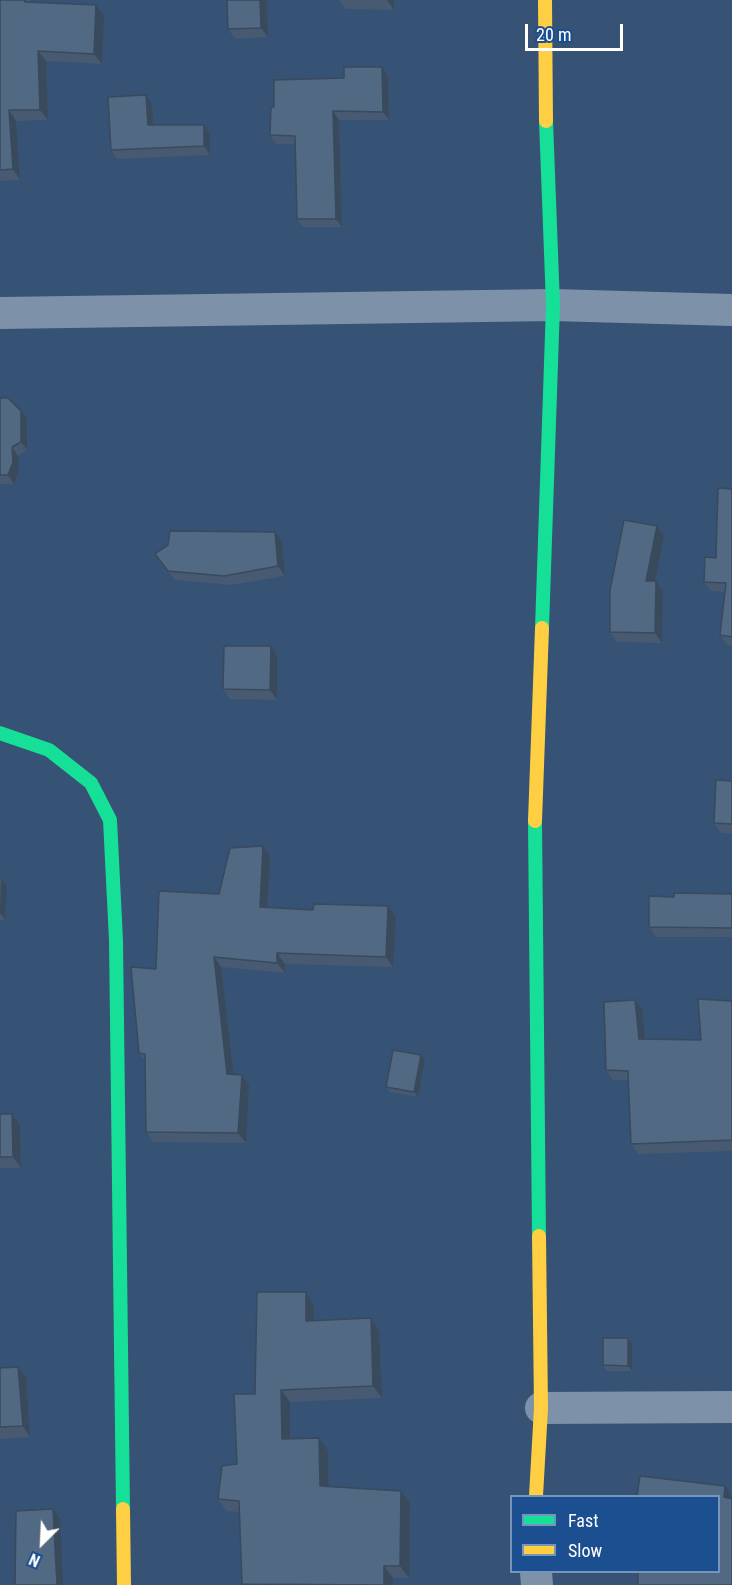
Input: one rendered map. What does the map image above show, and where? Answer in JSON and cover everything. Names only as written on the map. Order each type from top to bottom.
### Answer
[{"type":"street","points":[[536,1495],[541,1408],[534,858],[553,305],[544,80],[546,0]]},
{"type":"street","points":[[0,313],[553,305],[732,310]]},
{"type":"street","points":[[0,733],[49,750],[91,783],[110,820],[116,940],[124,1585]]},
{"type":"street","points":[[541,1408],[732,1407]]},
{"type":"building","points":[[0,0],[96,5],[94,54],[38,51],[40,110],[9,110],[13,169],[0,170]]},
{"type":"building","points":[[227,0],[260,0],[261,28],[228,29]]},
{"type":"building","points":[[344,67],[382,67],[383,112],[333,111],[336,219],[297,219],[295,136],[270,135],[271,107],[274,107],[274,80],[344,78]]},
{"type":"building","points":[[146,95],[148,125],[204,125],[204,146],[111,150],[108,97]]},
{"type":"building","points":[[0,398],[8,398],[21,411],[21,442],[12,447],[13,462],[8,475],[0,475]]},
{"type":"building","points":[[718,488],[732,489],[732,637],[720,635],[726,583],[704,582],[705,557],[716,558]]},
{"type":"building","points":[[624,520],[657,526],[646,581],[656,581],[655,633],[610,632],[610,590]]},
{"type":"building","points":[[170,531],[275,532],[278,566],[224,576],[168,571],[155,554],[168,545]]},
{"type":"building","points":[[224,646],[271,646],[270,690],[223,689]]},
{"type":"building","points":[[716,780],[732,781],[732,824],[714,823]]},
{"type":"building","points":[[263,846],[260,907],[313,910],[314,904],[388,906],[386,957],[277,953],[277,963],[214,957],[227,1074],[242,1075],[238,1133],[146,1132],[145,1054],[139,1053],[131,967],[156,969],[159,891],[219,894],[230,848]]},
{"type":"building","points":[[674,893],[732,894],[732,928],[649,927],[649,896],[674,897]]},
{"type":"building","points":[[698,999],[732,1001],[732,1140],[631,1144],[628,1071],[606,1070],[604,1002],[635,1000],[639,1039],[701,1040]]},
{"type":"building","points":[[393,1050],[421,1055],[414,1092],[386,1087]]},
{"type":"building","points":[[0,1114],[12,1114],[13,1157],[0,1157]]},
{"type":"building","points":[[257,1292],[306,1292],[306,1321],[371,1318],[373,1386],[281,1390],[282,1439],[319,1438],[320,1486],[401,1491],[400,1566],[384,1566],[384,1585],[242,1584],[239,1501],[218,1499],[222,1466],[237,1464],[234,1394],[255,1394]]},
{"type":"building","points":[[603,1338],[628,1338],[628,1366],[603,1365]]},
{"type":"building","points":[[18,1367],[23,1426],[0,1427],[0,1368]]},
{"type":"building","points":[[640,1476],[725,1486],[724,1497],[732,1499],[732,1585],[638,1585],[638,1573],[720,1573],[720,1495],[637,1495]]},
{"type":"building","points":[[53,1509],[57,1585],[15,1585],[16,1511]]},
{"type":"traffic: fast","points":[[542,628],[553,305],[546,121]]},
{"type":"traffic: fast","points":[[0,733],[49,750],[91,783],[110,820],[116,940],[123,1509]]},
{"type":"traffic: fast","points":[[535,821],[539,1236]]},
{"type":"traffic: slow","points":[[545,0],[546,121]]},
{"type":"traffic: slow","points":[[535,821],[542,628]]},
{"type":"traffic: slow","points":[[536,1495],[541,1408],[539,1236]]},
{"type":"traffic: slow","points":[[123,1509],[124,1585]]}]
